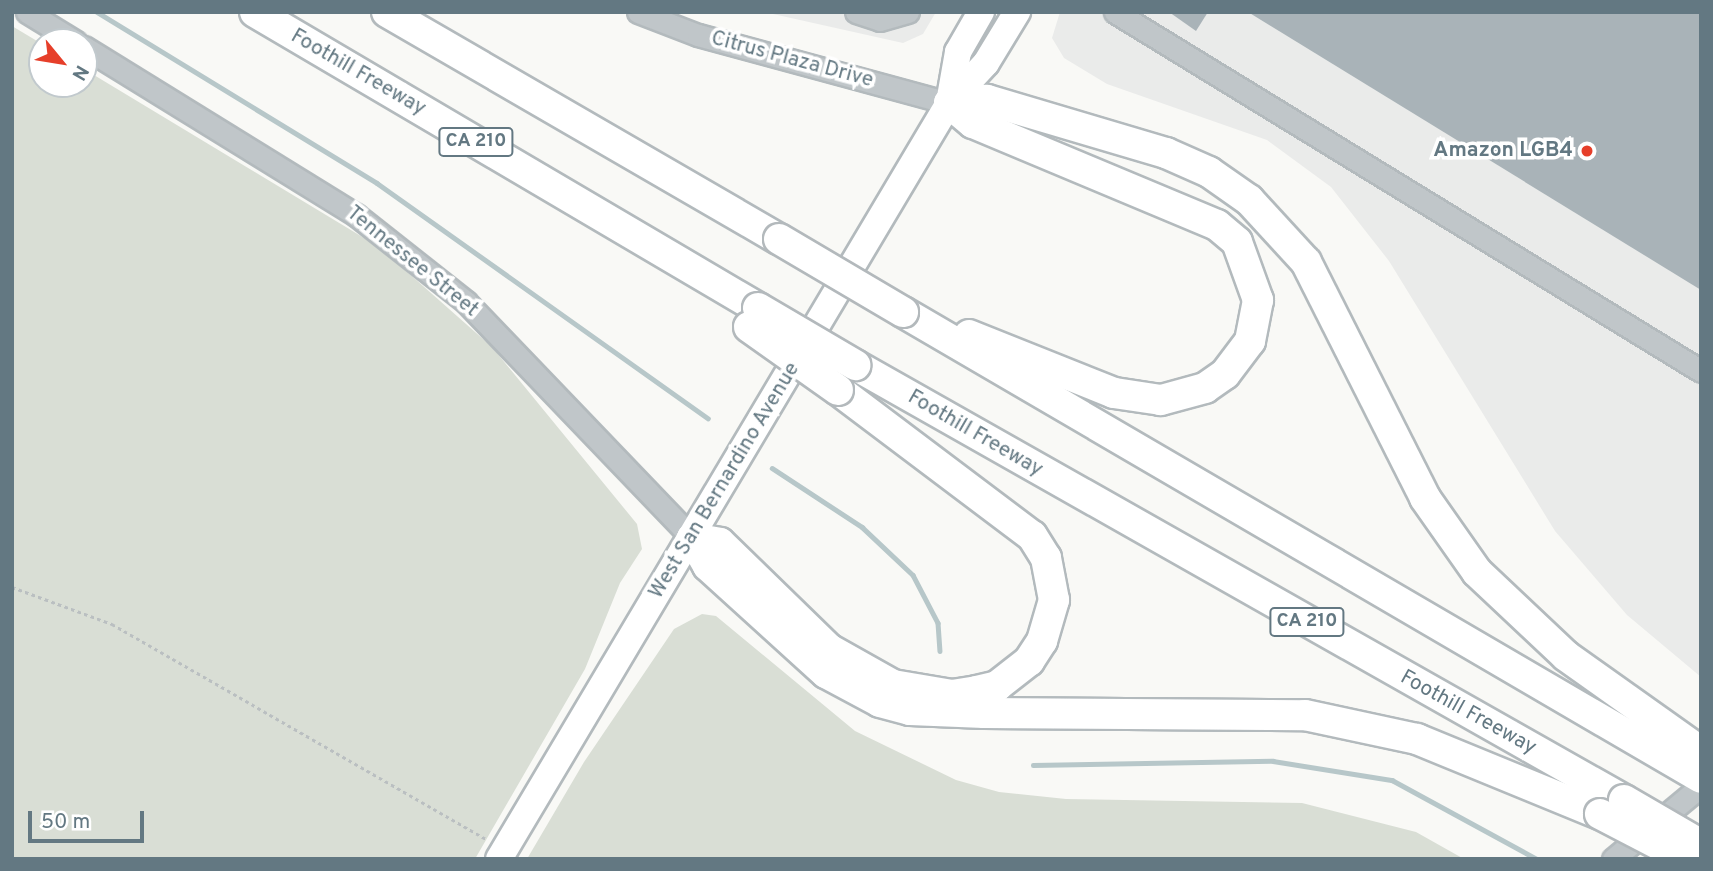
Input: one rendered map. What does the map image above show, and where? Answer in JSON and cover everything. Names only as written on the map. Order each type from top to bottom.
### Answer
[{"type":"highway","name":"Foothill Freeway","points":[[255,12],[697,272],[753,318],[855,365],[1612,807],[1700,844]]},
{"type":"highway","name":"CA 210","points":[[387,12],[903,312],[1664,743],[1701,778]]},
{"type":"highway","points":[[949,103],[987,100],[1166,153],[1209,172],[1249,201],[1306,262],[1424,498],[1478,572],[1566,656],[1664,743],[1701,752]]},
{"type":"highway","points":[[903,312],[1114,393],[1161,400],[1205,388],[1226,374],[1240,359],[1256,321],[1258,300],[1251,270],[1237,243],[1217,225],[973,123],[949,103]]},
{"type":"highway","points":[[692,538],[720,543],[829,649],[893,685],[952,695],[997,686],[1029,661],[1042,640],[1054,600],[1045,558],[1032,537],[838,390],[753,318]]},
{"type":"highway","points":[[692,538],[708,566],[826,673],[880,702],[911,710],[984,713],[1305,715],[1417,739],[1612,807],[1686,858]]},
{"type":"main road","points":[[949,103],[958,52],[981,12]]},
{"type":"main road","points":[[949,103],[986,63],[1017,12]]},
{"type":"main road","name":"West San Bernardino Avenue","points":[[502,854],[949,103]]},
{"type":"street","points":[[27,12],[53,28]]},
{"type":"street","name":"Citrus Plaza Drive","points":[[638,12],[698,35],[949,103]]},
{"type":"street","points":[[856,12],[880,20],[908,12]]},
{"type":"street","points":[[1115,12],[1701,371]]},
{"type":"street","name":"Tennessee Street","points":[[98,56],[356,215],[466,302],[692,538]]},
{"type":"street","points":[[1613,859],[1701,786]]},
{"type":"path","points":[[12,587],[112,624],[502,854]]},
{"type":"shaded area","points":[[764,12],[936,12],[923,34],[903,43]]},
{"type":"shaded area","points":[[1060,12],[1701,12],[1701,677],[1627,615],[1555,531],[1389,261],[1331,187],[1267,140],[1107,84],[1064,58],[1052,38]]},
{"type":"shaded area","points":[[12,26],[28,36],[28,98],[98,98],[98,77],[379,247],[492,347],[637,524],[642,549],[620,583],[585,669],[475,859],[12,859]]},
{"type":"shaded area","points":[[702,614],[716,616],[855,731],[956,780],[999,792],[1066,799],[1302,803],[1416,832],[1464,859],[527,859],[584,762],[674,629]]},
{"type":"building","points":[[1169,12],[1208,12],[1196,31]]},
{"type":"building","name":"Amazon LGB4","points":[[1248,12],[1701,12],[1701,290]]},
{"type":"waterway","points":[[97,12],[377,183],[708,418]]},
{"type":"waterway","points":[[772,468],[862,527],[913,575],[938,623],[940,651]]},
{"type":"waterway","points":[[1033,765],[1273,761],[1392,780],[1537,859]]},
{"type":"place","name":"Amazon LGB4","points":[[1587,151]]}]
